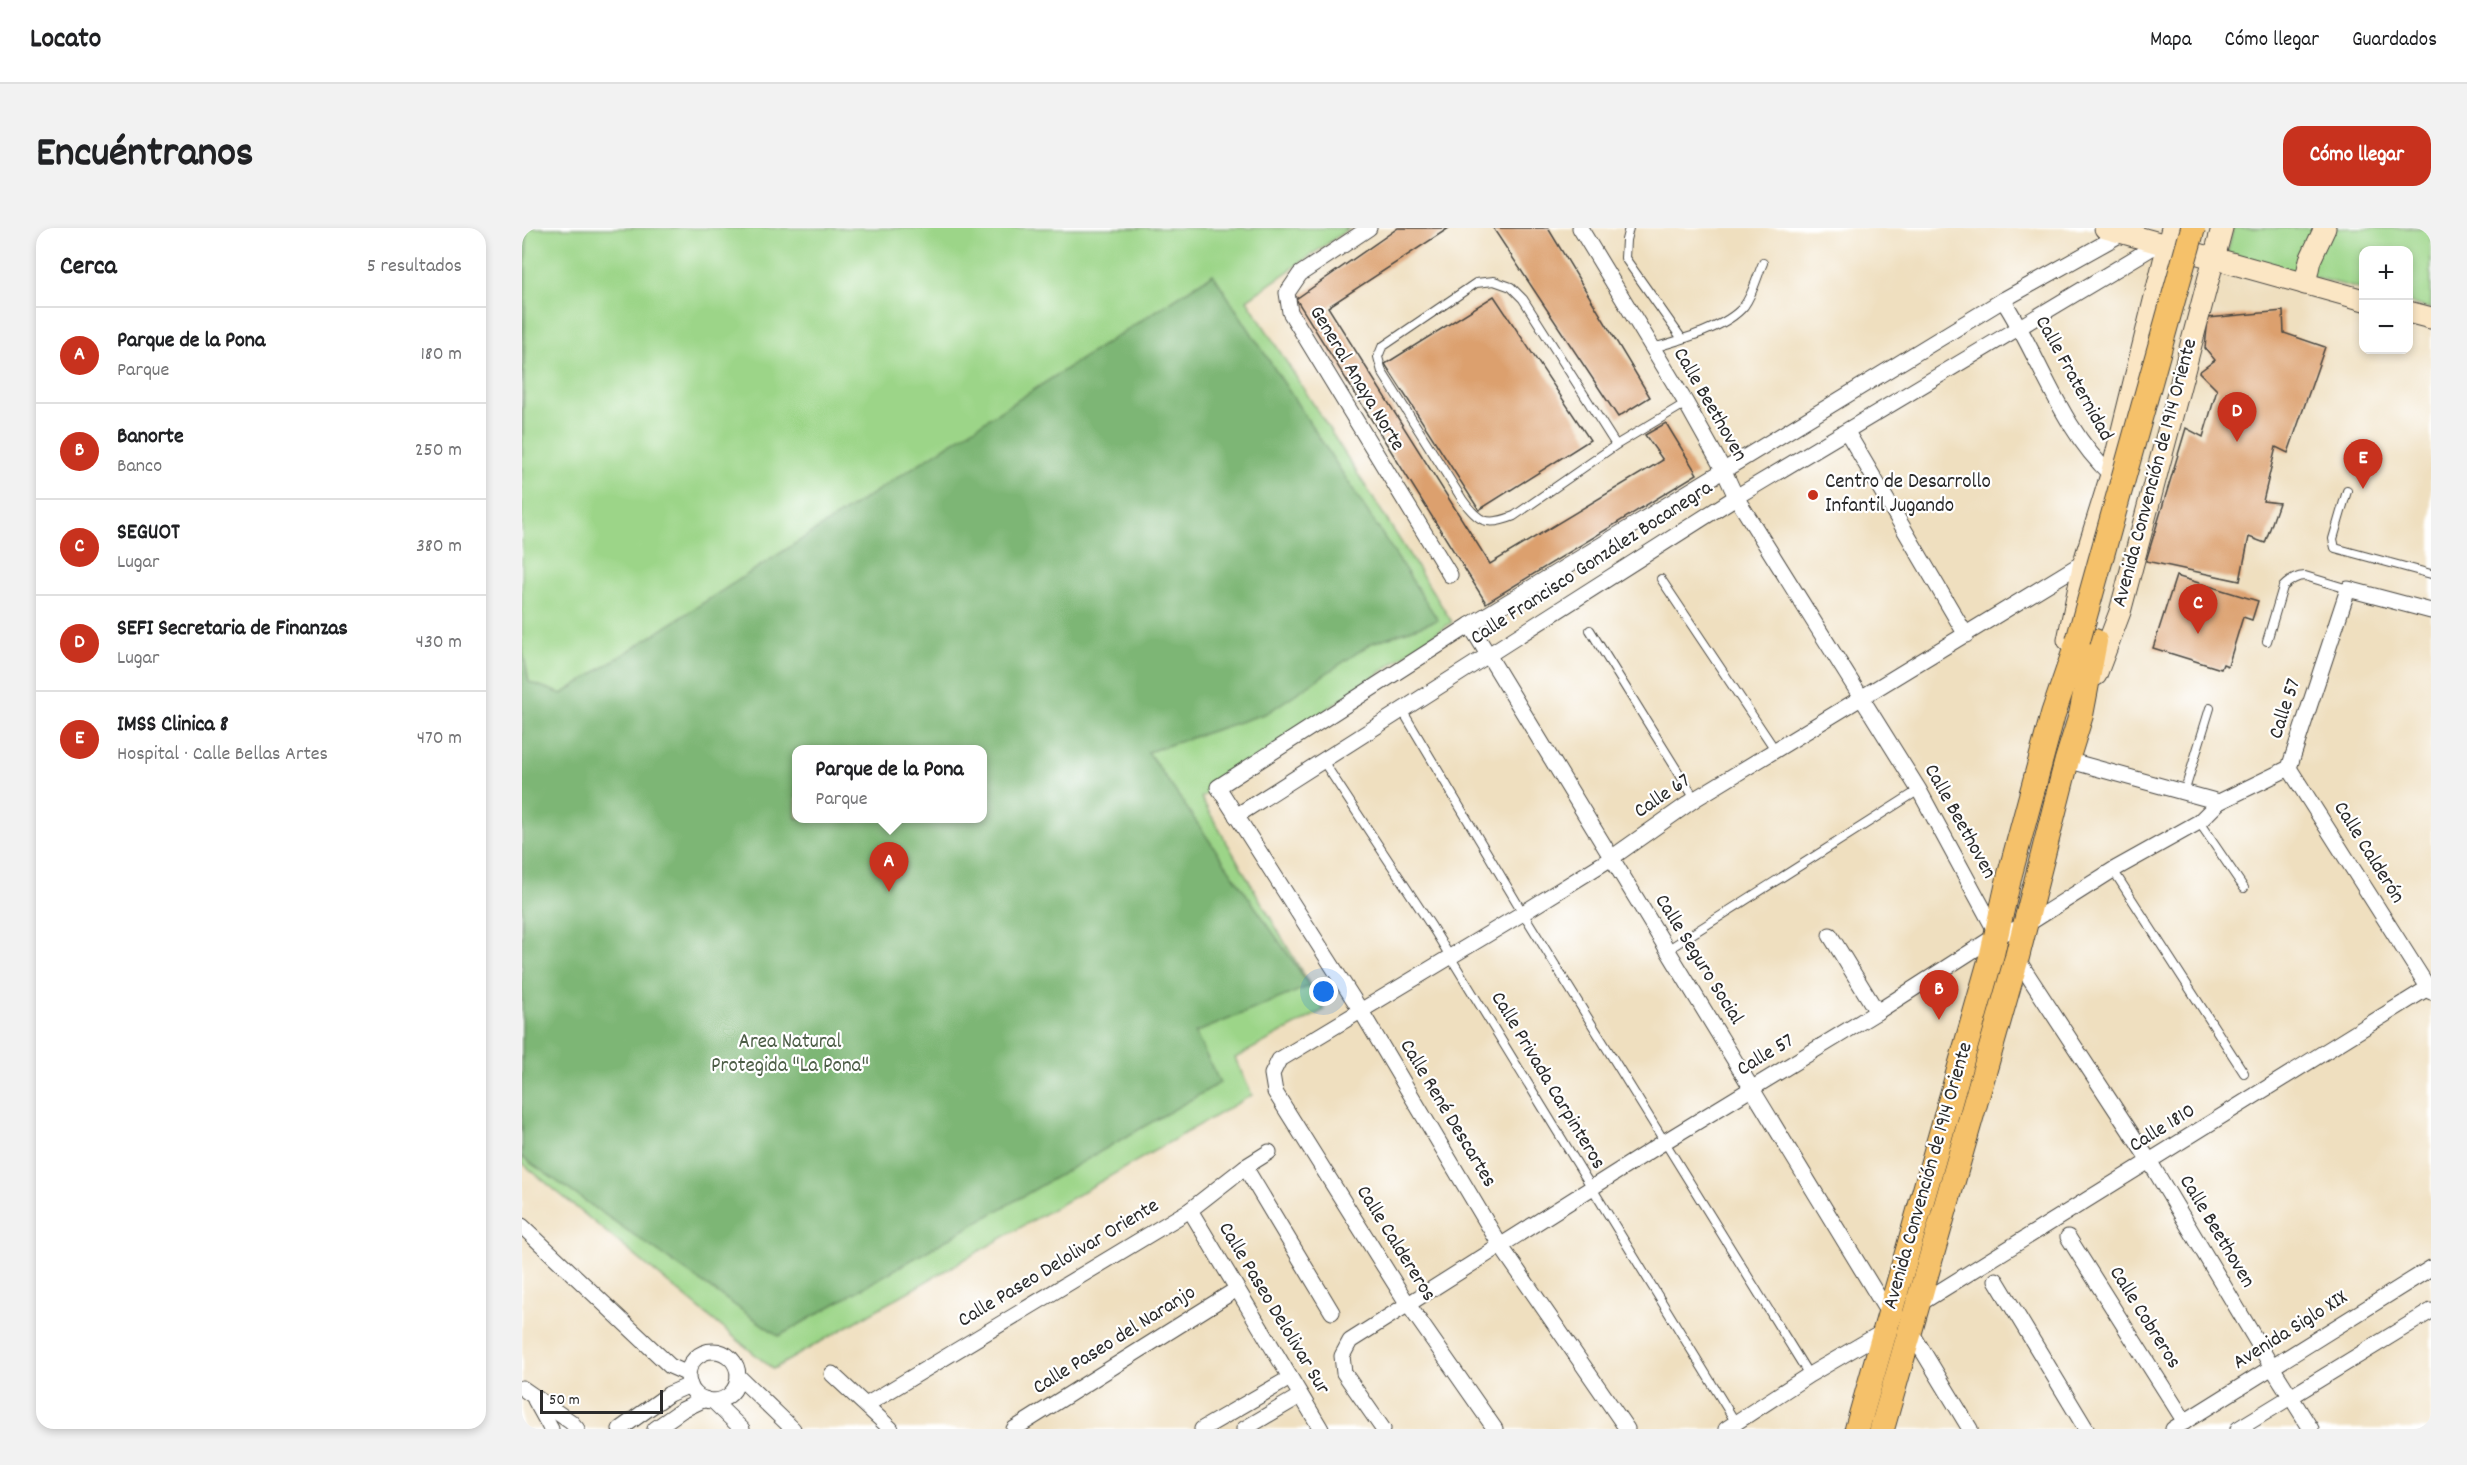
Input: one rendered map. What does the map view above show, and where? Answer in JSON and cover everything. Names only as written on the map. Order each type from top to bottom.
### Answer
[{"type":"main road","name":"Avenida Convención de 1914 Oriente","points":[[2081,715],[2086,641],[2193,228]]},
{"type":"main road","name":"Avenida Convención de 1914 Oriente","points":[[2053,714],[2086,641],[2210,228]]},
{"type":"main road","name":"Avenida Convención de 1914 Oriente","points":[[1882,1429],[1895,1326],[1916,1306],[2017,957],[2067,760],[2081,715],[2120,612],[2222,228]]},
{"type":"main road","points":[[2305,284],[2310,260],[2325,228]]},
{"type":"main road","points":[[2114,231],[2166,238],[2213,260],[2359,299]]},
{"type":"main road","name":"Avenida Convención de 1914 Oriente","points":[[1857,1429],[1895,1326],[1997,934],[2010,874],[2053,714],[2084,562],[2111,475],[2149,320],[2166,238]]},
{"type":"main road","points":[[2413,313],[2431,318]]},
{"type":"main road","points":[[2149,320],[2156,317],[2178,322],[2191,333],[2192,340]]},
{"type":"street","name":"General Anaya Norte","points":[[1369,228],[1300,274],[1287,293],[1290,312],[1450,574]]},
{"type":"street","name":"Calle Beethoven","points":[[1580,228],[1651,349],[1686,403],[1736,497],[1919,790],[1997,934],[2017,957],[2150,1162],[2271,1367],[2311,1429]]},
{"type":"street","name":"Calle Francisco González Bocanegra","points":[[1218,787],[1470,625],[2114,231]]},
{"type":"street","name":"Calle Francisco González Bocanegra","points":[[1236,816],[1736,497],[2166,238]]},
{"type":"street","name":"Calle Fraternidad","points":[[2003,300],[2093,459],[2111,475]]},
{"type":"street","points":[[1847,432],[1966,634]]},
{"type":"street","name":"Calle 67","points":[[1272,1074],[1279,1060],[1523,913],[1610,859],[1695,799],[2084,562]]},
{"type":"street","points":[[2348,589],[2431,611]]},
{"type":"street","name":"Calle 57","points":[[1383,1429],[1344,1373],[1342,1356],[1350,1341],[1664,1142],[1877,1012],[1997,934],[2023,927],[2113,870],[2199,822],[2219,802],[2289,768],[2348,589]]},
{"type":"street","name":"Calle Seguro Social","points":[[1470,625],[1610,859],[1753,1088],[1895,1326],[1970,1429]]},
{"type":"street","points":[[2067,760],[2219,802]]},
{"type":"street","name":"Calle Calderón","points":[[2289,768],[2430,988]]},
{"type":"street","name":"Calle René Descartes","points":[[1218,787],[1361,1011],[1500,1245],[1627,1429]]},
{"type":"street","points":[[1830,935],[1877,1012]]},
{"type":"street","name":"Calle 1810","points":[[1916,1306],[2430,988]]},
{"type":"street","name":"Calle Caldereros","points":[[1272,1074],[1275,1092],[1407,1303],[1496,1429]]},
{"type":"street","name":"Calle Paseo Delolivar Oriente","points":[[866,1405],[1190,1210],[1245,1167],[1269,1152]]},
{"type":"street","points":[[1245,1167],[1332,1312]]},
{"type":"street","name":"Calle Paseo Delolivar Sur","points":[[1190,1210],[1321,1429]]},
{"type":"street","points":[[522,1226],[670,1366],[689,1379],[697,1395],[709,1400],[742,1429]]},
{"type":"street","name":"Calle Cobreros","points":[[2068,1237],[2179,1425]]},
{"type":"street","name":"Avenida Siglo XIX","points":[[2179,1425],[2213,1406],[2271,1367],[2431,1268]]},
{"type":"street","points":[[1996,1280],[2086,1429]]},
{"type":"street","name":"Calle Paseo del Naranjo","points":[[1014,1429],[1237,1289]]},
{"type":"street","points":[[2238,1429],[2431,1311]]},
{"type":"street","points":[[1731,1426],[1809,1375],[1895,1326]]},
{"type":"street","points":[[620,1429],[689,1379],[695,1359],[710,1351],[719,1352],[733,1360],[738,1376],[793,1429]]},
{"type":"street","points":[[832,1374],[891,1429]]},
{"type":"street","points":[[655,1429],[682,1410],[728,1396],[734,1391],[738,1376]]},
{"type":"street","points":[[1202,1429],[1290,1378]]},
{"type":"street","points":[[525,1391],[551,1429]]},
{"type":"street","points":[[525,1391],[571,1422],[577,1429]]},
{"type":"street","points":[[1244,1429],[1300,1396]]},
{"type":"lane","points":[[1629,228],[1625,258],[1682,339]]},
{"type":"lane","points":[[1651,349],[1728,320],[1738,313],[1746,304],[1763,263]]},
{"type":"lane","points":[[1616,445],[1523,299],[1511,287],[1494,281],[1476,284],[1382,347],[1378,357],[1382,372],[1462,499],[1474,516],[1485,522],[1499,522],[1514,516],[1616,445],[1686,403]]},
{"type":"lane","points":[[2347,491],[2333,538],[2335,548],[2431,574]]},
{"type":"lane","points":[[2267,641],[2283,587],[2289,581],[2298,576],[2305,576],[2348,589]]},
{"type":"lane","points":[[1661,579],[1776,751]]},
{"type":"lane","points":[[1590,630],[1695,799]]},
{"type":"lane","points":[[2184,794],[2210,708]]},
{"type":"lane","points":[[1402,710],[1523,913],[1809,1375]]},
{"type":"lane","name":"Calle Privada Carpinteros","points":[[1323,761],[1450,957],[1592,1189],[1731,1426]]},
{"type":"lane","points":[[1667,950],[1919,790]]},
{"type":"lane","points":[[2199,822],[2244,888]]},
{"type":"lane","points":[[2113,870],[2244,1073]]},
{"type":"green space","name":"Area Natural Protegida \"La Pona\"","points":[[522,228],[1350,228],[1247,300],[1452,622],[1201,798],[1324,1010],[1235,1058],[1252,1095],[773,1369],[522,1163]]},
{"type":"green space","points":[[522,228],[527,228],[522,471]]},
{"type":"green space","points":[[2233,228],[2431,228],[2431,309],[2413,304],[2413,246],[2359,246],[2359,289],[2227,254]]},
{"type":"green space","name":"Area Natural Protegida \"La Pona\"","points":[[1213,274],[1438,620],[1372,643],[1267,713],[1148,752],[1310,986],[1195,1033],[1220,1083],[779,1336],[522,1157],[522,646],[529,682],[562,694]]},
{"type":"building","points":[[1398,228],[1449,228],[1328,307],[1490,564],[1663,460],[1645,435],[1666,423],[1697,474],[1486,603],[1296,299]]},
{"type":"building","points":[[1493,228],[1548,228],[1650,397],[1618,417]]},
{"type":"building","points":[[1494,296],[1590,440],[1479,510],[1385,364]]},
{"type":"building","points":[[2283,311],[2284,333],[2325,347],[2288,453],[2276,447],[2263,501],[2279,503],[2265,543],[2249,537],[2240,581],[2146,561],[2186,428],[2203,437],[2217,390],[2199,372],[2215,360],[2205,348],[2208,318]]},
{"type":"building","points":[[2176,576],[2258,601],[2252,620],[2243,617],[2228,666],[2223,664],[2221,669],[2153,648]]},
{"type":"place","name":"SEFI Secretaria de Finanzas","points":[[2237,442]]},
{"type":"place","name":"IMSS Clinica 8","points":[[2363,489]]},
{"type":"place","name":"Centro de Desarrollo Infantil Jugando","points":[[1813,495]]},
{"type":"place","name":"SEGUOT","points":[[2198,634]]},
{"type":"place","name":"Parque de la Pona","points":[[889,892]]},
{"type":"place","name":"Banorte","points":[[1939,1020]]}]
